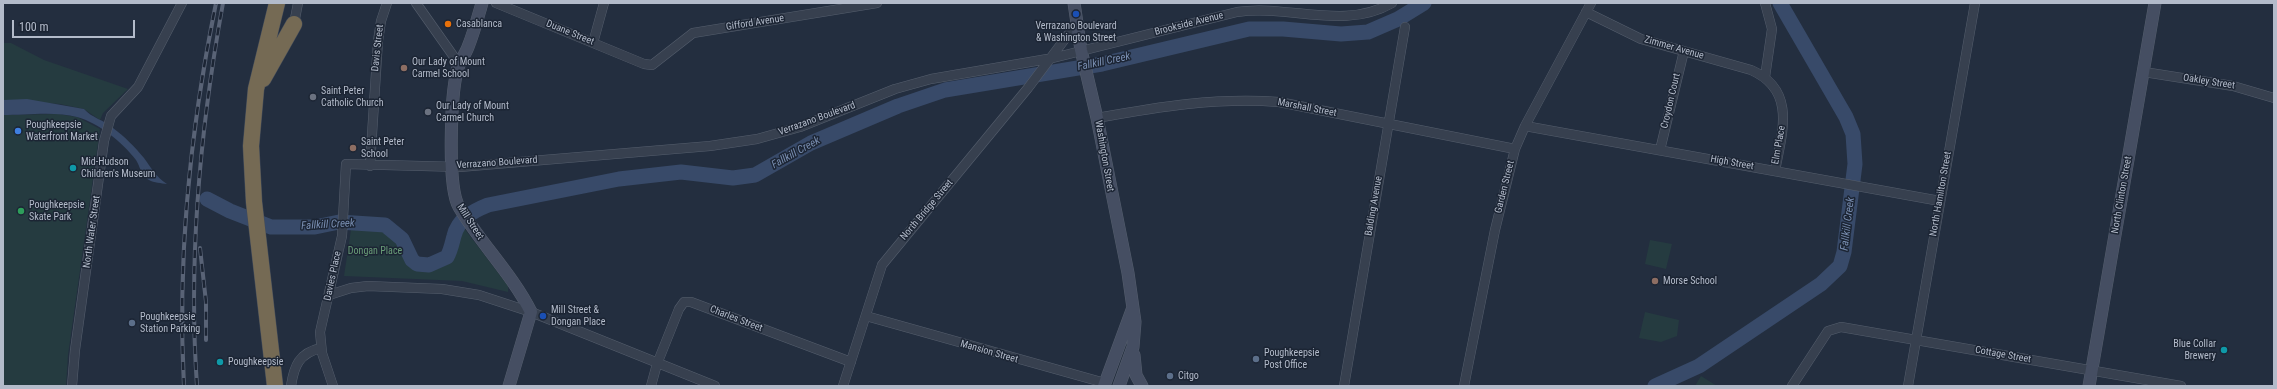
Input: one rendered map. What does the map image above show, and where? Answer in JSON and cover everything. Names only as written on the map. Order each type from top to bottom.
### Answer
[{"type":"highway","points":[[266,3],[249,69],[244,105],[241,158],[249,200],[258,282],[275,386]]},
{"type":"highway","points":[[249,200],[252,113],[260,66],[277,3]]},
{"type":"highway","points":[[252,113],[264,77],[294,24]]},
{"type":"highway","points":[[258,282],[265,386]]},
{"type":"street","name":"North Water Street","points":[[72,386],[75,350],[104,141],[109,121],[114,112],[138,87],[182,3]]},
{"type":"street","points":[[294,24],[298,3]]},
{"type":"street","name":"Davis Street","points":[[370,166],[378,41],[381,21],[387,3]]},
{"type":"street","points":[[416,3],[459,64]]},
{"type":"street","name":"Mill Street","points":[[482,3],[468,48],[456,73],[452,118],[452,186],[459,207],[470,224],[511,277],[531,312]]},
{"type":"street","name":"Duane Street","points":[[496,3],[644,64]]},
{"type":"street","points":[[593,43],[604,3]]},
{"type":"street","name":"Gifford Avenue","points":[[644,64],[652,65],[658,62],[686,37],[693,33],[877,3]]},
{"type":"street","name":"Washington Street","points":[[1074,3],[1128,273],[1135,328],[1129,362],[1119,386]]},
{"type":"street","name":"Brookside Avenue","points":[[1083,53],[1242,11],[1259,10],[1347,17],[1374,12],[1392,3]]},
{"type":"street","name":"Garden Street","points":[[1464,386],[1495,230],[1515,149],[1525,126],[1591,3]]},
{"type":"street","points":[[1765,3],[1772,28],[1765,76]]},
{"type":"street","name":"North Hamilton Street","points":[[1908,386],[1975,3]]},
{"type":"street","name":"North Clinton Street","points":[[2089,386],[2155,3]]},
{"type":"street","name":"Zimmer Avenue","points":[[1586,12],[1641,39],[1751,70],[1765,76]]},
{"type":"street","name":"North Bridge Street","points":[[843,386],[882,265],[891,252],[1053,58],[1077,23]]},
{"type":"street","name":"Balding Avenue","points":[[1344,386],[1405,27]]},
{"type":"street","name":"Croydon Court","points":[[1660,150],[1684,51]]},
{"type":"street","name":"Verrazano Boulevard","points":[[451,167],[710,146],[757,139],[800,127],[895,89],[931,79],[1083,53]]},
{"type":"street","name":"Oakley Street","points":[[2144,72],[2246,88],[2274,98]]},
{"type":"street","name":"Elm Place","points":[[1765,76],[1775,87],[1782,104],[1784,124],[1775,171]]},
{"type":"street","name":"Marshall Street","points":[[1097,118],[1162,106],[1204,102],[1258,100],[1279,102],[1515,149]]},
{"type":"street","name":"High Street","points":[[1525,126],[1940,201]]},
{"type":"street","name":"Davies Place","points":[[333,386],[321,348],[320,332],[343,228],[346,164],[370,166]]},
{"type":"street","points":[[370,166],[451,167]]},
{"type":"street","points":[[329,295],[362,286],[442,289],[479,295],[531,312],[578,330],[657,364],[716,386]]},
{"type":"street","name":"Charles Street","points":[[657,364],[679,309],[684,302],[691,302],[851,362]]},
{"type":"street","name":"Washington Street","points":[[1107,385],[1132,310]]},
{"type":"street","points":[[509,386],[531,312]]},
{"type":"street","name":"Mansion Street","points":[[866,316],[1107,385]]},
{"type":"street","name":"Cottage Street","points":[[1792,386],[1826,334],[1841,327],[2181,386]]},
{"type":"street","points":[[1134,339],[1134,367],[1142,386]]},
{"type":"street","points":[[290,386],[293,370],[298,360],[312,351],[321,348]]},
{"type":"street","points":[[651,386],[657,364]]},
{"type":"green space","points":[[3,43],[11,43],[44,60],[128,89],[103,113],[100,120],[84,109],[60,104],[3,100]]},
{"type":"green space","points":[[58,114],[77,117],[100,129],[68,355],[66,386],[3,386],[3,115]]},
{"type":"green space","name":"Dongan Place","points":[[352,223],[381,226],[394,231],[405,245],[412,260],[419,264],[429,265],[440,261],[449,252],[453,235],[460,223],[508,286],[508,292],[462,281],[344,276]]},
{"type":"green space","points":[[1650,240],[1672,244],[1666,269],[1645,264]]},
{"type":"green space","points":[[1645,312],[1679,320],[1677,336],[1661,342],[1639,338]]},
{"type":"green space","points":[[1701,376],[1717,386],[1695,386]]},
{"type":"water","points":[[27,99],[84,109],[91,115],[109,125],[125,138],[141,154],[157,176],[167,184],[153,182],[146,178],[136,160],[117,140],[102,128],[85,120],[60,114],[3,115],[3,100]]},
{"type":"waterway","name":"Fallkill Creek","points":[[207,199],[230,211],[271,227],[315,227],[339,222],[385,225],[402,239],[412,260],[417,264],[429,265],[447,257],[456,230],[463,220],[467,216],[488,205],[619,179],[681,172],[733,178],[755,175],[811,143],[898,106],[945,90],[1102,64],[1249,29],[1283,29],[1341,34],[1368,32],[1398,19],[1424,3]]},
{"type":"waterway","name":"Fallkill Creek","points":[[1655,386],[1699,366],[1821,284],[1840,266],[1844,252],[1855,164],[1853,134],[1846,117],[1780,3]]},
{"type":"railway","points":[[184,386],[182,290],[188,194],[199,98],[216,3]]},
{"type":"railway","points":[[197,386],[194,290],[198,194],[208,98],[223,3]]},
{"type":"railway","points":[[200,248],[206,302],[206,340]]},
{"type":"place","name":"Verrazano Boulevard & Washington Street","points":[[1076,14]]},
{"type":"place","name":"Casablanca","points":[[448,24]]},
{"type":"place","name":"Our Lady of Mount Carmel School","points":[[404,68]]},
{"type":"place","name":"Saint Peter Catholic Church","points":[[313,97]]},
{"type":"place","name":"Our Lady of Mount Carmel Church","points":[[428,112]]},
{"type":"place","name":"Poughkeepsie Waterfront Market","points":[[18,131]]},
{"type":"place","name":"Saint Peter School","points":[[353,148]]},
{"type":"place","name":"Mid-Hudson Children's Museum","points":[[73,168]]},
{"type":"place","name":"Poughkeepsie Skate Park","points":[[21,211]]},
{"type":"place","name":"Morse School","points":[[1655,281]]},
{"type":"place","name":"Mill Street & Dongan Place","points":[[543,316]]},
{"type":"place","name":"Poughkeepsie Station Parking","points":[[132,323]]},
{"type":"place","name":"Blue Collar Brewery","points":[[2224,350]]},
{"type":"place","name":"Poughkeepsie Post Office","points":[[1256,359]]},
{"type":"place","name":"Poughkeepsie","points":[[220,362]]},
{"type":"place","name":"Citgo","points":[[1170,376]]}]
